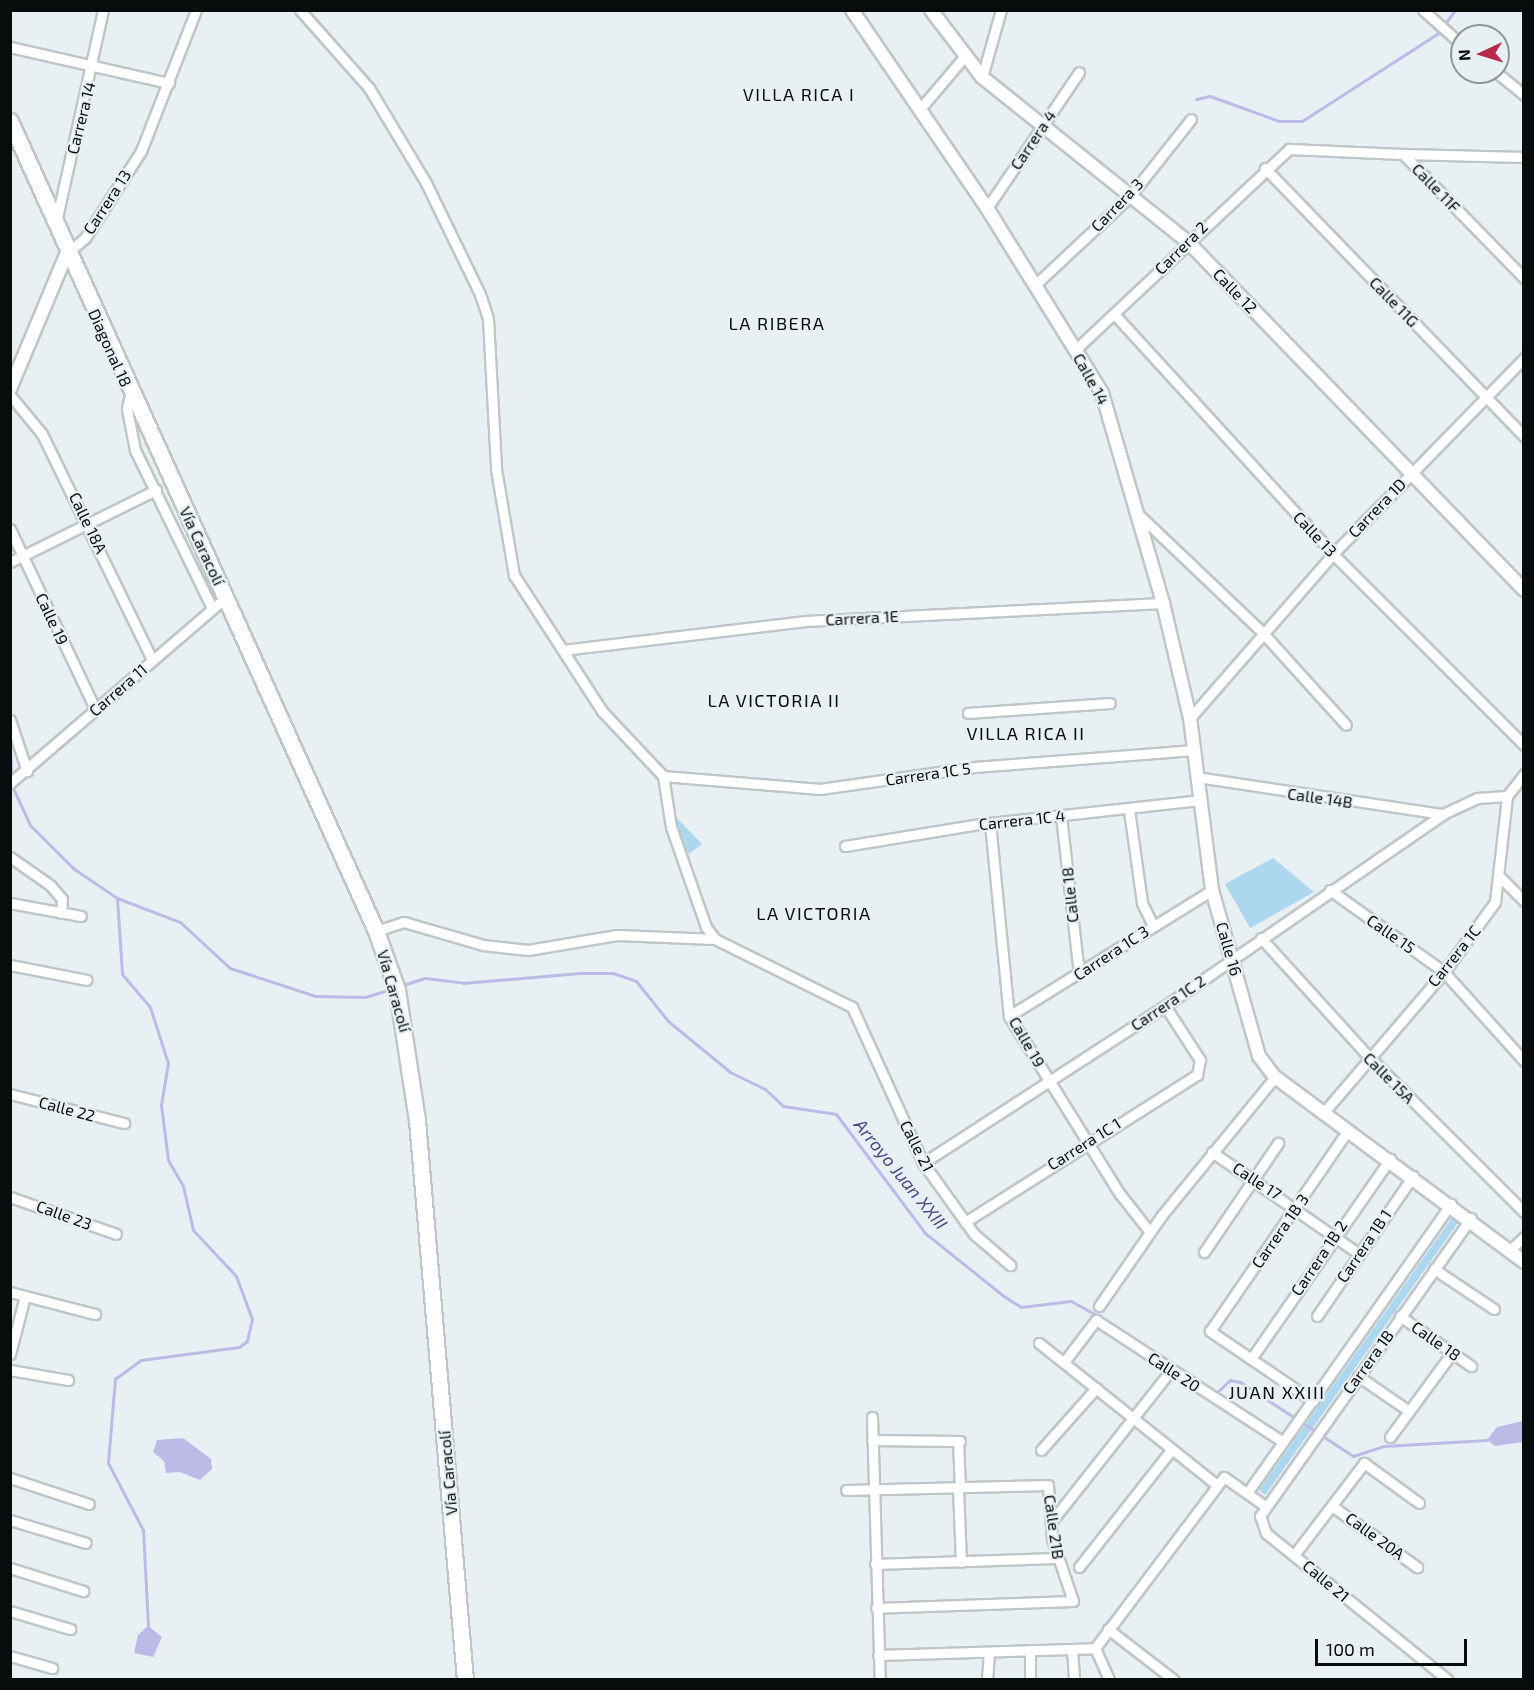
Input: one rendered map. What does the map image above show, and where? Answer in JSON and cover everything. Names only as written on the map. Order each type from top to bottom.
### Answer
[{"type":"main road","name":"Diagonal 18","points":[[10,121],[130,391]]},
{"type":"main road","name":"Vía Caracolí","points":[[130,391],[226,597],[375,931],[396,987],[417,1120],[465,1680]]},
{"type":"street","name":"Carrera 14","points":[[56,224],[94,65],[104,10]]},
{"type":"street","name":"Carrera 13","points":[[10,389],[67,253],[85,238],[141,151],[196,10]]},
{"type":"street","points":[[300,10],[369,87],[426,183],[480,294],[488,319],[496,469],[514,575],[619,734],[663,776],[671,827],[715,939],[616,935],[528,950],[483,945],[404,922],[375,931]]},
{"type":"street","name":"Calle 14","points":[[852,10],[987,208],[1102,393],[1137,513]]},
{"type":"street","name":"Calle 12","points":[[932,10],[982,77],[1041,127],[1187,241],[1524,590]]},
{"type":"street","points":[[982,77],[1001,10]]},
{"type":"street","points":[[1424,10],[1450,34]]},
{"type":"street","points":[[10,46],[169,83]]},
{"type":"street","points":[[919,110],[965,56]]},
{"type":"street","name":"Carrera 4","points":[[987,208],[1079,72]]},
{"type":"street","points":[[1510,84],[1524,95]]},
{"type":"street","name":"Carrera 3","points":[[1036,284],[1130,196],[1191,119]]},
{"type":"street","name":"Calle 11F","points":[[1289,149],[1403,154],[1524,278]]},
{"type":"street","name":"Carrera 2","points":[[1075,350],[1115,315],[1187,241],[1265,168],[1289,149]]},
{"type":"street","points":[[1403,154],[1524,157]]},
{"type":"street","name":"Calle 11G","points":[[1265,168],[1524,436]]},
{"type":"street","name":"Calle 13","points":[[1115,315],[1333,554],[1524,746]]},
{"type":"street","name":"Carrera 1D","points":[[1190,718],[1207,705],[1262,632],[1333,554],[1524,358]]},
{"type":"street","name":"Diagonal 18","points":[[130,391],[128,428],[212,608]]},
{"type":"street","name":"Calle 18A","points":[[10,394],[42,434],[89,523],[152,660]]},
{"type":"street","points":[[10,562],[156,490]]},
{"type":"street","points":[[1137,513],[1262,632],[1346,725]]},
{"type":"street","name":"Calle 16","points":[[1137,513],[1163,603],[1190,718],[1212,890],[1259,1056],[1275,1077],[1471,1218],[1524,1262]]},
{"type":"street","name":"Calle 19","points":[[10,529],[94,709]]},
{"type":"street","name":"Carrera 11","points":[[12,782],[226,597]]},
{"type":"street","name":"Carrera 1E","points":[[563,650],[805,621],[1163,603]]},
{"type":"street","points":[[968,713],[1110,703]]},
{"type":"street","points":[[10,720],[27,771]]},
{"type":"street","name":"Carrera 1C 5","points":[[663,776],[820,789],[974,767],[1194,750]]},
{"type":"street","points":[[1507,796],[1524,774]]},
{"type":"street","name":"Calle 14B","points":[[1197,777],[1443,814]]},
{"type":"street","name":"Carrera 1C 2","points":[[923,1163],[1166,1006],[1330,890],[1443,814],[1477,798],[1507,796]]},
{"type":"street","name":"Carrera 1C","points":[[1324,1113],[1368,1056],[1444,972],[1495,902],[1501,878],[1507,796]]},
{"type":"street","name":"Carrera 1C 4","points":[[845,846],[990,823],[1129,810],[1200,800]]},
{"type":"street","points":[[1129,810],[1142,903],[1153,926]]},
{"type":"street","name":"Calle 18","points":[[1061,816],[1079,974]]},
{"type":"street","name":"Calle 19","points":[[990,823],[1009,1016],[1087,1141],[1149,1231]]},
{"type":"street","points":[[10,857],[50,885],[62,900],[61,913]]},
{"type":"street","points":[[1501,878],[1524,902]]},
{"type":"street","name":"Carrera 1C 3","points":[[1009,1016],[1212,890]]},
{"type":"street","name":"Calle 15","points":[[1330,890],[1444,972],[1524,1061]]},
{"type":"street","points":[[10,903],[81,916]]},
{"type":"street","name":"Calle 15A","points":[[1261,938],[1368,1056],[1524,1212]]},
{"type":"street","name":"Calle 21","points":[[715,939],[852,1007],[923,1163],[965,1222],[1010,1265]]},
{"type":"street","points":[[10,965],[87,980]]},
{"type":"street","name":"Carrera 1C 1","points":[[965,1222],[1202,1068],[1166,1006]]},
{"type":"street","points":[[1099,1306],[1149,1231],[1275,1077]]},
{"type":"street","name":"Calle 22","points":[[10,1094],[124,1123]]},
{"type":"street","name":"Carrera 1B 3","points":[[1251,1359],[1210,1331],[1348,1130]]},
{"type":"street","points":[[1204,1252],[1278,1143]]},
{"type":"street","name":"Calle 17","points":[[1212,1152],[1296,1207],[1358,1253]]},
{"type":"street","name":"Carrera 1B 2","points":[[1251,1359],[1334,1235],[1390,1159]]},
{"type":"street","name":"Carrera 1B 1","points":[[1317,1317],[1358,1253],[1413,1176]]},
{"type":"street","name":"Calle 23","points":[[10,1197],[116,1234]]},
{"type":"street","name":"Carrera 1B","points":[[1247,1493],[1450,1204]]},
{"type":"street","name":"Carrera 1B","points":[[1265,1506],[1471,1218]]},
{"type":"street","points":[[1510,1250],[1524,1237]]},
{"type":"street","points":[[1434,1269],[1494,1309]]},
{"type":"street","points":[[10,1292],[95,1314]]},
{"type":"street","points":[[10,1354],[25,1296]]},
{"type":"street","name":"Calle 18","points":[[1400,1316],[1471,1366]]},
{"type":"street","name":"Calle 20","points":[[1064,1362],[1096,1320],[1283,1442]]},
{"type":"street","points":[[1039,1343],[1217,1485]]},
{"type":"street","points":[[1390,1437],[1452,1353]]},
{"type":"street","points":[[1251,1359],[1313,1401]]},
{"type":"street","points":[[10,1370],[68,1380]]},
{"type":"street","points":[[1051,1522],[1171,1370]]},
{"type":"street","points":[[1358,1376],[1409,1411]]},
{"type":"street","points":[[1041,1450],[1096,1388]]},
{"type":"street","points":[[872,1417],[871,1489],[880,1680]]},
{"type":"street","points":[[872,1440],[959,1441],[961,1562]]},
{"type":"street","points":[[1079,1567],[1172,1449]]},
{"type":"street","points":[[1294,1555],[1364,1463],[1419,1503]]},
{"type":"street","points":[[1095,1648],[1224,1477],[1265,1506]]},
{"type":"street","points":[[10,1478],[89,1504]]},
{"type":"street","name":"Calle 21B","points":[[876,1608],[1074,1601],[1057,1558],[1048,1485],[959,1488]]},
{"type":"street","points":[[846,1490],[959,1488]]},
{"type":"street","name":"Calle 21","points":[[1265,1506],[1262,1528],[1448,1680]]},
{"type":"street","name":"Calle 20A","points":[[1332,1506],[1417,1567]]},
{"type":"street","points":[[10,1520],[86,1543]]},
{"type":"street","points":[[875,1564],[1057,1558]]},
{"type":"street","points":[[10,1568],[83,1591]]},
{"type":"street","points":[[10,1611],[70,1629]]},
{"type":"street","points":[[1108,1629],[1174,1680]]},
{"type":"street","points":[[879,1655],[1095,1648]]},
{"type":"street","points":[[1095,1648],[1109,1680]]},
{"type":"street","points":[[1072,1649],[1074,1680]]},
{"type":"street","points":[[1030,1650],[1030,1680]]},
{"type":"street","points":[[987,1680],[989,1652]]},
{"type":"street","points":[[10,1656],[52,1668]]},
{"type":"shaded area","points":[[676,817],[702,844],[689,854],[672,821]]},
{"type":"shaded area","points":[[1273,858],[1314,892],[1250,928],[1225,884]]},
{"type":"shaded area","points":[[1454,1215],[1460,1220],[1265,1495],[1259,1490]]},
{"type":"shaded area","points":[[1523,1421],[1523,1442],[1495,1446],[1487,1440],[1497,1427]]},
{"type":"shaded area","points":[[183,1438],[211,1459],[212,1469],[200,1480],[180,1472],[166,1473],[164,1461],[153,1452],[157,1440]]},
{"type":"shaded area","points":[[148,1626],[162,1637],[153,1657],[134,1653],[138,1635]]},
{"type":"waterway","points":[[1196,99],[1210,96],[1279,121],[1302,121],[1437,34],[1455,10]]},
{"type":"waterway","points":[[10,743],[11,778]]},
{"type":"waterway","points":[[13,788],[30,825],[73,868],[117,898],[122,974],[150,1007],[168,1063],[161,1105],[168,1160],[183,1186],[193,1230],[236,1276],[252,1319],[247,1341],[239,1347],[141,1360],[115,1379],[108,1463],[143,1530],[148,1626]]},
{"type":"waterway","name":"Arroyo Juan XXIII","points":[[117,898],[180,922],[230,968],[315,996],[365,997],[391,989]]},
{"type":"waterway","name":"Arroyo Juan XXIII","points":[[400,986],[425,978],[463,983],[580,973],[613,973],[636,981],[668,1021],[730,1072],[765,1089],[783,1106],[836,1114],[925,1233],[1005,1297],[1021,1307],[1071,1301],[1100,1317]]},
{"type":"waterway","name":"Arroyo Juan XXIII","points":[[1215,1394],[1230,1380],[1240,1382],[1353,1456],[1384,1446],[1487,1440]]},
{"type":"district","name":"VILLA RICA I","points":[[799,94]]},
{"type":"district","name":"LA RIBERA","points":[[777,323]]},
{"type":"district","name":"LA VICTORIA II","points":[[774,700]]},
{"type":"district","name":"VILLA RICA II","points":[[1026,733]]},
{"type":"district","name":"LA VICTORIA","points":[[814,913]]},
{"type":"district","name":"JUAN XXIII","points":[[1277,1392]]}]
